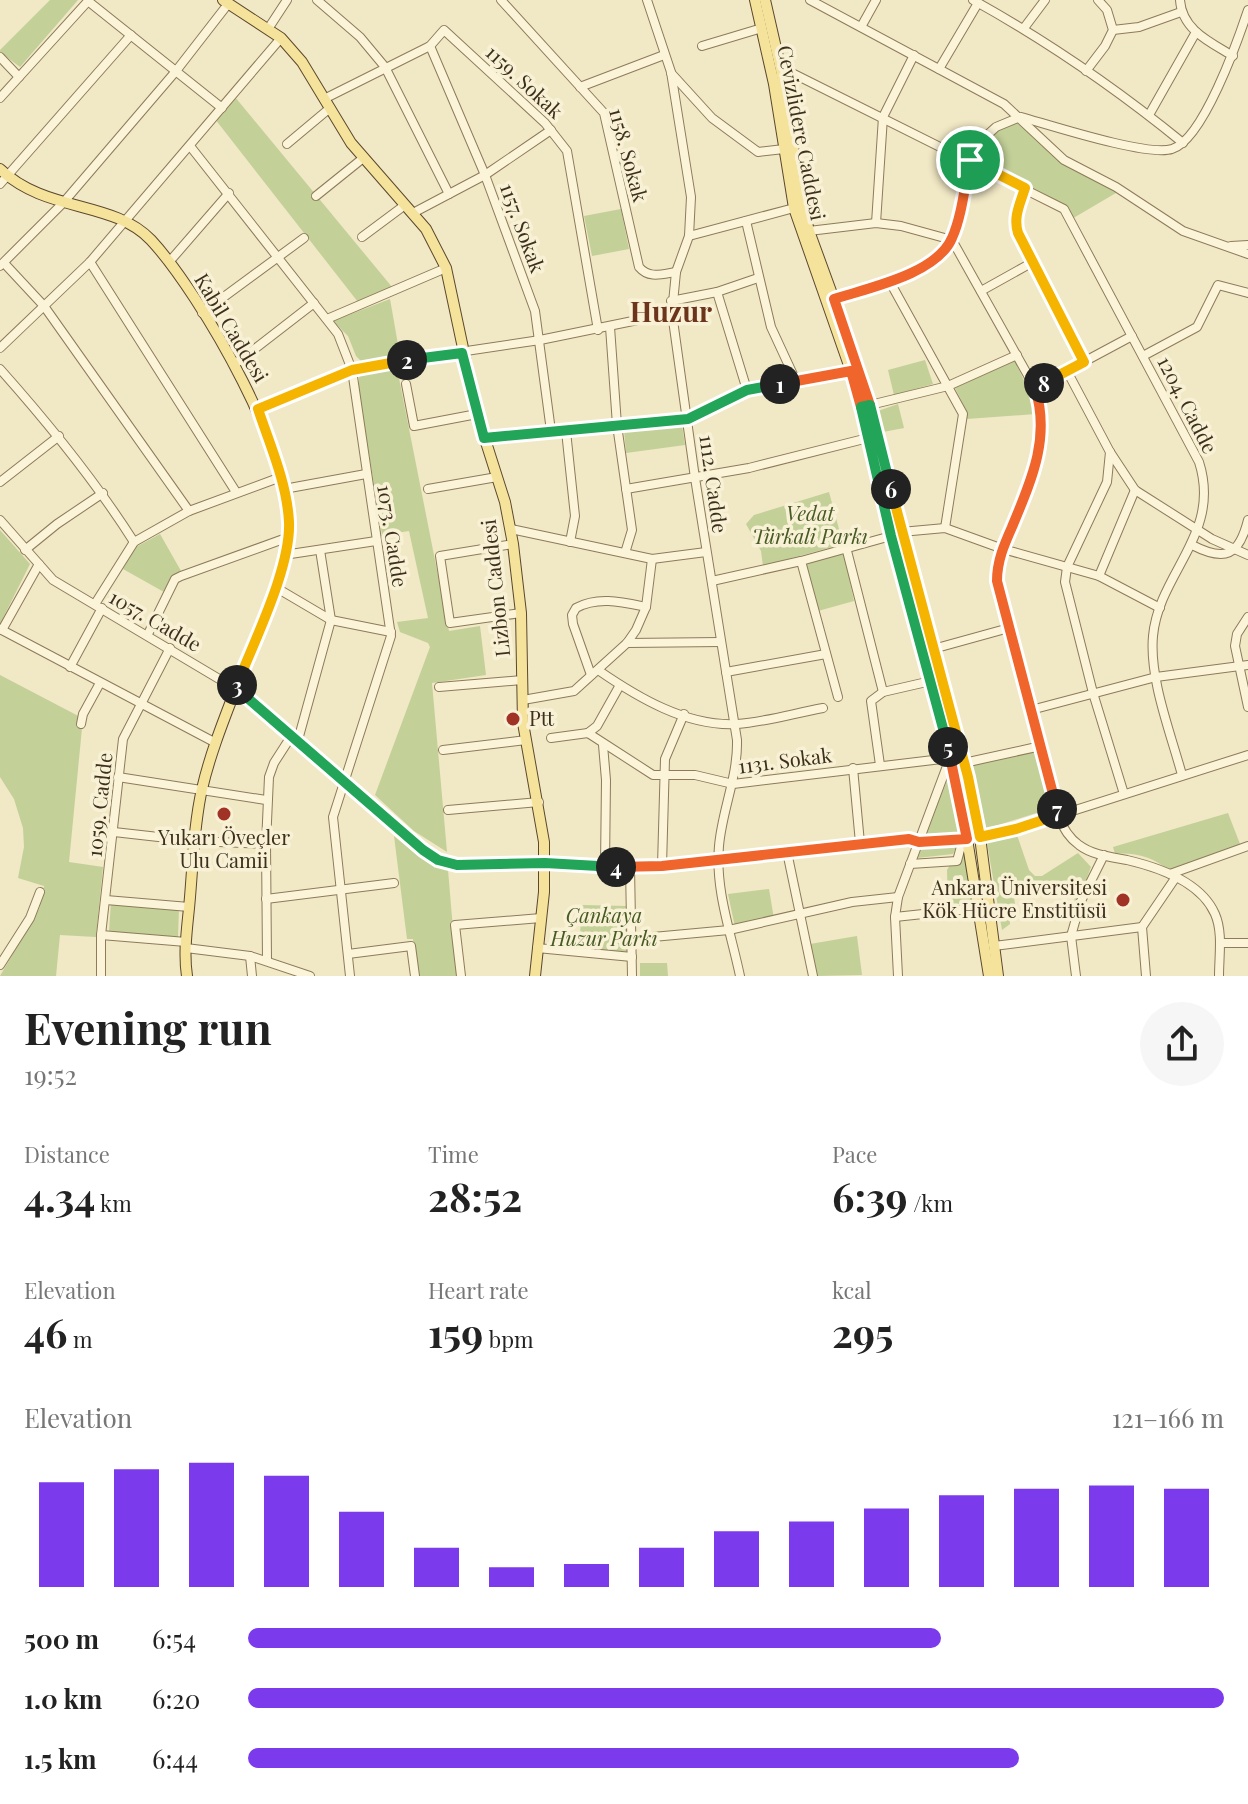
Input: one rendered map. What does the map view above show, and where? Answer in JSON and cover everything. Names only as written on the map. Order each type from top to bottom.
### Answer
[{"type":"main road","name":"Cevizlidere Caddesi","points":[[755,0],[775,65],[794,208],[865,406],[868,438],[933,649],[964,763],[980,837],[998,976]]},
{"type":"main road","name":"Cevizlidere Caddesi","points":[[765,0],[802,204],[865,406],[950,758],[989,976]]},
{"type":"main road","name":"Lizbon Caddesi","points":[[226,2],[281,38],[302,62],[362,159],[432,238],[446,268],[462,353],[513,544],[521,613],[526,740],[539,802],[545,863],[535,976]]},
{"type":"main road","name":"Kabil Caddesi","points":[[3,177],[40,196],[127,221],[148,237],[170,261],[258,409],[284,489],[289,537],[275,587],[216,743],[202,790],[194,841],[186,945],[187,976]]},
{"type":"street","points":[[0,98],[89,0],[222,108]]},
{"type":"street","points":[[268,29],[287,0]]},
{"type":"street","points":[[317,0],[360,37],[385,67],[449,194]]},
{"type":"street","name":"1158. Sokak","points":[[501,0],[604,113],[639,267],[651,276],[676,272]]},
{"type":"street","points":[[810,0],[1004,104],[1064,160],[1116,187],[1183,231],[1248,254]]},
{"type":"street","points":[[861,27],[876,0]]},
{"type":"street","points":[[1024,28],[1045,0]]},
{"type":"street","points":[[1086,71],[1113,30],[1107,10],[1098,0]]},
{"type":"street","points":[[1180,0],[1181,12],[1196,32],[1233,56]]},
{"type":"street","name":"1112. Cadde","points":[[651,1],[671,72],[691,197],[689,236],[676,272],[671,301],[706,552],[735,724],[737,758],[720,837],[719,860],[729,930],[740,976]]},
{"type":"street","points":[[939,69],[976,1],[1024,28],[1149,115],[1183,143]]},
{"type":"street","points":[[189,511],[44,306],[2,265],[63,203],[176,71],[226,2]]},
{"type":"street","points":[[834,299],[890,282],[923,268],[940,255],[952,240],[970,160],[984,138],[996,127],[1020,117],[1152,150],[1171,150],[1183,143],[1201,118],[1233,56],[1248,10]]},
{"type":"street","points":[[1113,30],[1139,27],[1181,12]]},
{"type":"street","points":[[702,46],[762,28]]},
{"type":"street","name":"1159. Sokak","points":[[287,144],[327,104],[385,67],[430,46],[444,30],[551,130],[567,151],[598,330]]},
{"type":"street","points":[[1149,115],[1196,32]]},
{"type":"street","points":[[3,177],[131,35]]},
{"type":"street","points":[[0,348],[90,262],[281,38]]},
{"type":"street","name":"1157. Sokak","points":[[430,46],[485,175],[535,311],[551,431]]},
{"type":"street","points":[[580,87],[664,55]]},
{"type":"street","points":[[876,223],[883,117],[914,55]]},
{"type":"street","points":[[0,57],[19,77]]},
{"type":"street","name":"1204. Cadde","points":[[775,65],[1064,209],[1199,462],[1204,478],[1206,495],[1198,530],[1160,608],[1153,638],[1156,677],[1182,775]]},
{"type":"street","points":[[671,72],[712,118],[758,152],[784,149]]},
{"type":"street","points":[[362,237],[409,209],[449,194],[485,175],[551,130]]},
{"type":"street","name":"1073. Cadde","points":[[190,146],[327,319],[344,345],[352,370],[391,641],[333,817],[350,976]]},
{"type":"street","points":[[316,196],[362,159]]},
{"type":"street","points":[[1025,188],[1015,224],[1084,362]]},
{"type":"street","points":[[170,261],[229,193]]},
{"type":"street","points":[[689,236],[794,208]]},
{"type":"street","points":[[746,221],[771,327],[796,381]]},
{"type":"street","points":[[809,231],[876,223],[901,226],[952,240],[1017,355],[1035,388],[1042,420],[1040,450],[1031,481],[1003,549],[997,581],[1058,815],[1067,832],[1080,846],[1156,868],[1209,902],[1216,915],[1220,943],[1219,976]]},
{"type":"street","points":[[202,313],[304,238]]},
{"type":"street","points":[[1226,247],[1248,245]]},
{"type":"street","points":[[90,262],[236,492]]},
{"type":"street","points":[[981,291],[1033,262]]},
{"type":"street","points":[[327,319],[446,268]]},
{"type":"street","points":[[671,301],[717,292],[758,278]]},
{"type":"street","points":[[890,282],[963,414],[945,528]]},
{"type":"street","points":[[1143,356],[1197,327],[1218,285],[1248,293]]},
{"type":"street","points":[[717,292],[747,390]]},
{"type":"street","points":[[234,365],[314,303]]},
{"type":"street","points":[[258,409],[352,370],[381,363],[540,340],[672,313]]},
{"type":"street","points":[[610,327],[617,425],[632,530],[625,553]]},
{"type":"street","points":[[1035,388],[1132,336]]},
{"type":"street","points":[[865,406],[948,386],[1017,355]]},
{"type":"street","points":[[0,369],[59,436],[103,493],[134,542]]},
{"type":"street","points":[[484,438],[688,419],[747,390],[851,371]]},
{"type":"street","points":[[1067,371],[1110,452],[1135,490],[1198,530],[1248,555]]},
{"type":"street","points":[[406,384],[414,426],[477,414]]},
{"type":"street","points":[[566,431],[575,516],[570,542]]},
{"type":"street","points":[[0,482],[59,436]]},
{"type":"street","points":[[626,489],[749,468],[868,438]]},
{"type":"street","points":[[1110,452],[1107,482],[1067,567],[1066,591],[1124,794]]},
{"type":"street","points":[[284,489],[366,474]]},
{"type":"street","points":[[70,667],[98,606],[134,542],[189,511],[281,477]]},
{"type":"street","points":[[428,489],[497,477]]},
{"type":"street","points":[[1099,576],[1135,490]]},
{"type":"street","points":[[25,550],[103,493]]},
{"type":"street","name":"1057. Cadde","points":[[0,520],[53,580],[236,688],[438,860],[466,865],[545,863],[662,866],[860,843],[965,839]]},
{"type":"street","points":[[1192,545],[1213,555],[1236,550],[1248,520]]},
{"type":"street","points":[[712,581],[801,561],[896,534],[945,528],[1003,549],[1099,576],[1160,608]]},
{"type":"street","points":[[511,529],[652,559],[706,552]]},
{"type":"street","points":[[148,634],[175,579],[289,537]]},
{"type":"street","points":[[284,555],[376,541]]},
{"type":"street","points":[[513,544],[440,556],[450,623],[521,613]]},
{"type":"street","points":[[846,547],[883,692]]},
{"type":"street","points":[[267,960],[266,800],[274,763],[295,737],[331,620],[320,550]]},
{"type":"street","points":[[523,700],[574,691],[627,643],[646,607],[652,559]]},
{"type":"street","points":[[801,561],[838,697]]},
{"type":"street","points":[[39,564],[1,629],[216,743]]},
{"type":"street","points":[[275,587],[331,620],[391,632]]},
{"type":"street","points":[[646,607],[605,601],[576,608],[572,615],[573,624],[595,673],[655,704],[684,714],[735,724],[823,708]]},
{"type":"street","points":[[1248,617],[1236,636],[1248,707]]},
{"type":"street","points":[[933,649],[1009,628]]},
{"type":"street","points":[[627,643],[721,642]]},
{"type":"street","name":"1059. Cadde","points":[[101,976],[101,935],[123,739],[170,648]]},
{"type":"street","points":[[726,672],[826,654]]},
{"type":"street","points":[[1031,710],[1156,677],[1243,665]]},
{"type":"street","points":[[439,687],[522,680]]},
{"type":"street","points":[[880,765],[871,701],[883,692],[931,681]]},
{"type":"street","points":[[81,724],[100,683]]},
{"type":"street","points":[[551,738],[588,733],[597,726],[620,685]]},
{"type":"street","points":[[662,866],[663,777],[668,748],[684,714]]},
{"type":"street","name":"1131. Sokak","points":[[588,733],[653,775],[695,775],[733,784],[950,758]]},
{"type":"street","points":[[443,750],[526,740]]},
{"type":"street","points":[[603,745],[606,780],[605,866]]},
{"type":"street","points":[[964,763],[1041,746]]},
{"type":"street","points":[[980,837],[1016,829],[1248,755]]},
{"type":"street","points":[[898,976],[895,917],[898,897],[950,758]]},
{"type":"street","points":[[853,768],[860,843]]},
{"type":"street","points":[[118,777],[266,800]]},
{"type":"street","points":[[448,810],[539,802]]},
{"type":"street","points":[[114,832],[194,841],[266,844]]},
{"type":"street","points":[[910,864],[957,861],[965,839]]},
{"type":"street","points":[[1146,976],[1142,927],[1172,876],[1248,846]]},
{"type":"street","points":[[787,852],[813,976]]},
{"type":"street","points":[[1076,976],[1071,936],[1081,901],[1104,855]]},
{"type":"street","points":[[630,867],[632,976]]},
{"type":"street","points":[[266,899],[394,883]]},
{"type":"street","points":[[0,965],[30,918],[40,892]]},
{"type":"street","points":[[631,939],[729,930],[852,902],[898,897]]},
{"type":"street","points":[[106,900],[189,907]]},
{"type":"street","points":[[895,917],[979,908]]},
{"type":"street","points":[[461,976],[455,925],[541,918]]},
{"type":"street","points":[[994,946],[1142,927]]},
{"type":"street","points":[[101,935],[250,956],[309,976]]},
{"type":"street","points":[[1220,943],[1248,943]]},
{"type":"street","points":[[348,954],[411,946],[415,976]]},
{"type":"street","points":[[537,948],[632,957]]},
{"type":"street","points":[[250,956],[252,976]]},
{"type":"green space","points":[[50,0],[78,0],[20,67],[0,50]]},
{"type":"green space","points":[[235,97],[392,287],[358,302],[215,119]]},
{"type":"green space","points":[[1020,117],[1064,160],[1121,190],[1070,220],[1064,209],[970,160],[984,138]]},
{"type":"green space","points":[[621,209],[629,249],[592,256],[584,216]]},
{"type":"green space","points":[[390,299],[400,356],[361,361],[348,336],[333,321]]},
{"type":"green space","points":[[925,360],[933,384],[894,395],[888,370]]},
{"type":"green space","points":[[1015,361],[1036,414],[967,419],[967,412],[955,388]]},
{"type":"green space","points":[[397,368],[449,631],[480,626],[486,675],[432,683],[447,852],[414,831],[375,795],[430,647],[428,643],[400,632],[397,622],[428,618],[409,531],[382,535],[359,391],[359,377],[365,371]]},
{"type":"green space","points":[[898,404],[904,428],[883,432],[878,411]]},
{"type":"green space","points":[[682,425],[685,445],[626,453],[624,430]]},
{"type":"green space","name":"Vedat Türkali Parkı","points":[[829,492],[843,544],[763,566],[761,551],[746,524],[754,515]]},
{"type":"green space","points":[[0,530],[30,564],[0,624]]},
{"type":"green space","points":[[160,534],[181,571],[171,577],[164,592],[123,569],[136,547]]},
{"type":"green space","points":[[844,554],[854,601],[818,611],[806,563]]},
{"type":"green space","points":[[0,675],[86,720],[82,728],[69,862],[103,867],[96,937],[60,935],[56,976],[0,976],[39,909],[44,886],[18,878],[24,847],[23,828],[14,799],[0,777]]},
{"type":"green space","points":[[1032,751],[1036,755],[1050,805],[1046,810],[986,829],[972,765]]},
{"type":"green space","points":[[950,774],[962,835],[925,837],[924,835]]},
{"type":"green space","points":[[1228,813],[1240,844],[1168,870],[1143,856],[1115,854],[1113,847]]},
{"type":"green space","points":[[1017,835],[1029,870],[1035,876],[1042,876],[1078,853],[1091,867],[1076,906],[1071,884],[1013,891],[1015,904],[1009,909],[1010,924],[1002,930],[987,843]]},
{"type":"green space","points":[[394,836],[418,856],[448,870],[457,976],[417,976],[413,939],[407,939]]},
{"type":"green space","points":[[957,845],[953,854],[917,858],[922,848]]},
{"type":"green space","points":[[965,849],[974,903],[948,906],[947,870],[950,865],[958,864]]},
{"type":"green space","points":[[769,889],[774,919],[735,927],[728,894]]},
{"type":"green space","points":[[111,901],[179,908],[178,938],[109,932]]},
{"type":"green space","name":"Çankaya Huzur Parkı","points":[[582,905],[627,906],[627,952],[579,948]]},
{"type":"green space","points":[[857,936],[862,975],[816,976],[810,944]]},
{"type":"green space","points":[[640,963],[667,963],[668,976],[640,976]]},
{"type":"place","name":"Ptt","points":[[513,719]]},
{"type":"place","name":"Yukarı Öveçler Ulu Camii","points":[[224,814]]},
{"type":"place","name":"Ankara Üniversitesi Kök Hücre Enstitüsü","points":[[1123,900]]},
{"type":"district","name":"Huzur","points":[[671,312]]},
{"type":"route","points":[[970,160],[952,240],[940,255],[923,268],[890,282],[834,299],[870,405],[861,407],[851,371],[747,390],[688,419],[484,438],[462,353],[366,366],[258,409],[284,489],[289,537],[275,587],[236,688],[430,855],[447,863],[652,867],[860,843],[967,839],[946,739],[891,536],[861,407],[870,405],[968,777],[980,837],[1058,815],[997,573],[1040,450],[1042,420],[1035,388],[1084,362],[1018,233],[1016,215],[1025,188],[970,160]]}]
